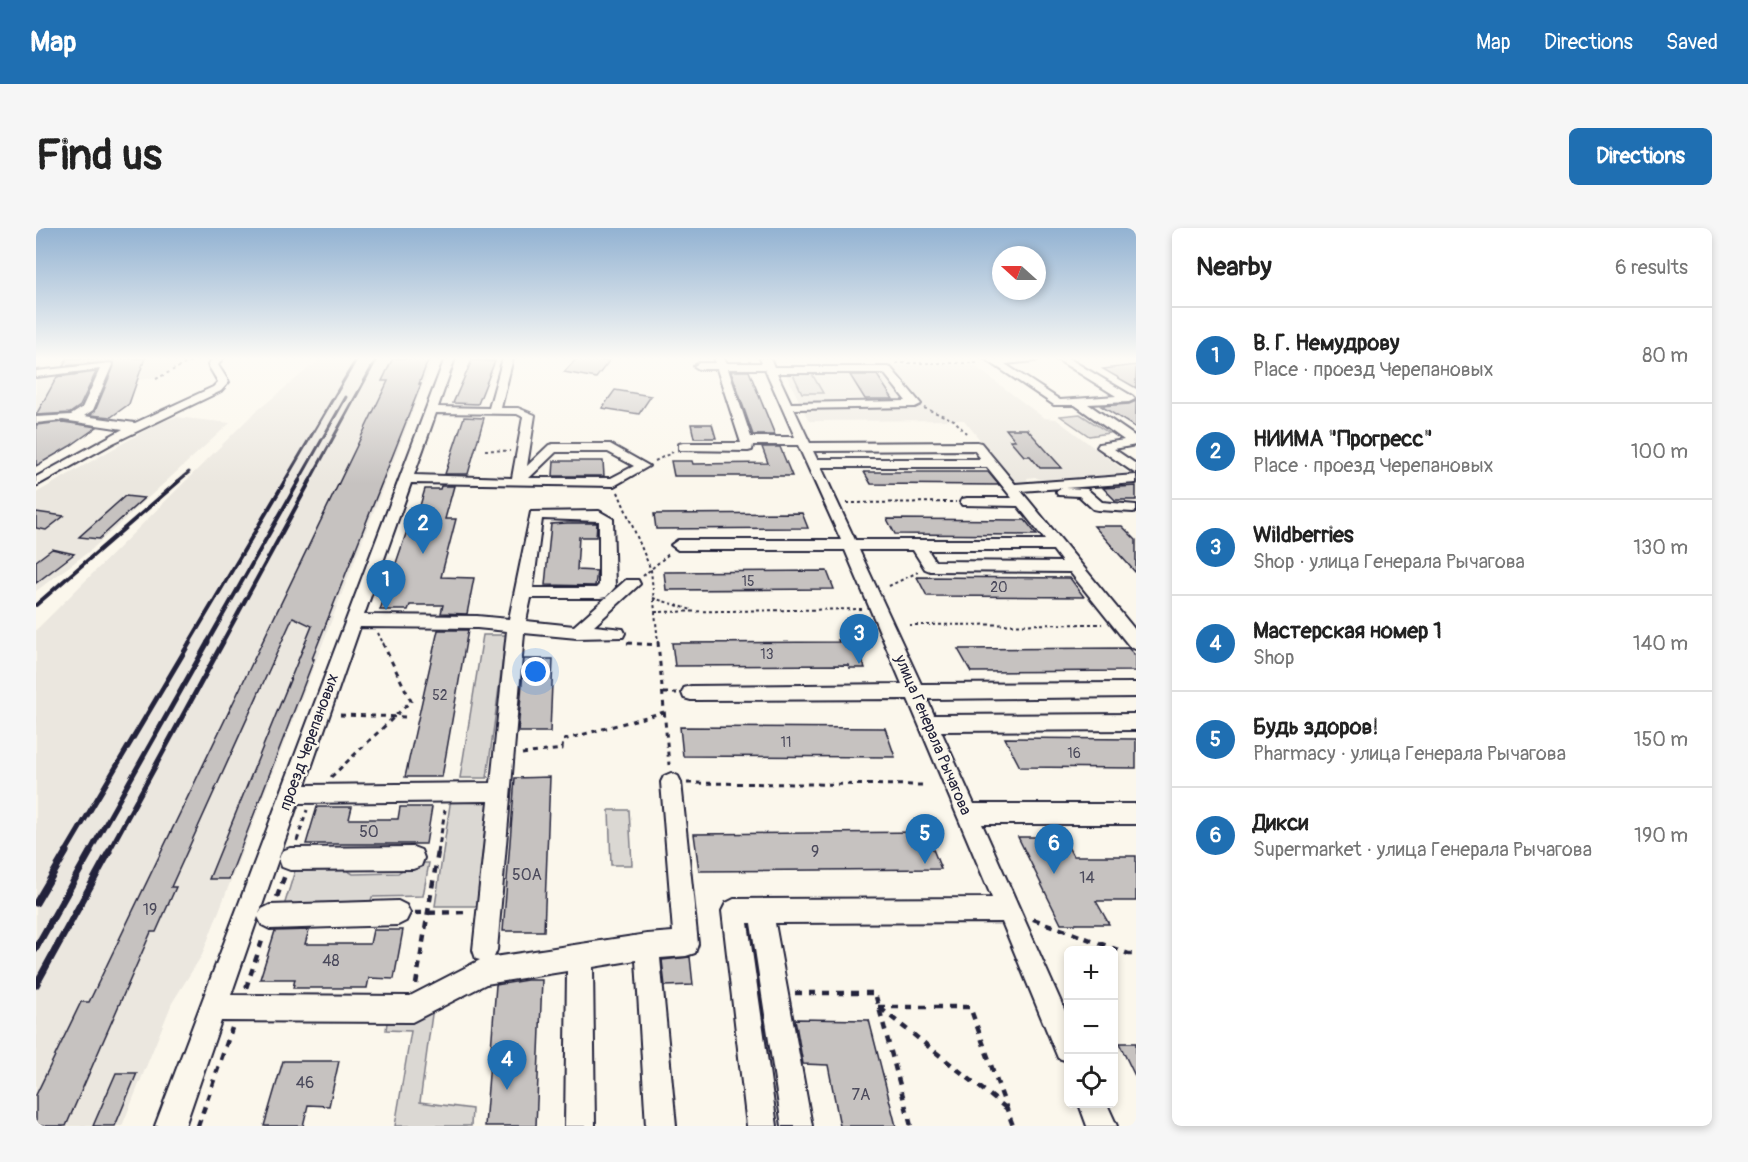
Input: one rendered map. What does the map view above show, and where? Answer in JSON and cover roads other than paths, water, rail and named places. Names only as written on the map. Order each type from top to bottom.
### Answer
[{"type":"street","points":[[74,418],[87,410],[91,400]]},
{"type":"street","points":[[36,482],[135,427],[191,400]]},
{"type":"street","name":"проезд Черепановых","points":[[170,1126],[290,794],[363,621],[406,479],[435,400]]},
{"type":"street","points":[[494,411],[497,400]]},
{"type":"street","points":[[683,447],[748,447],[733,400]]},
{"type":"street","name":"улица Генерала Рычагова","points":[[783,400],[879,609],[1064,1039]]},
{"type":"street","points":[[786,406],[915,405],[911,400]]},
{"type":"street","points":[[1052,400],[1058,404],[1132,400]]},
{"type":"street","points":[[1077,402],[1135,442],[1103,447],[1136,470]]},
{"type":"street","points":[[432,410],[518,411],[529,415],[518,482]]},
{"type":"street","points":[[36,420],[63,417],[135,427]]},
{"type":"street","points":[[747,441],[805,450],[991,463]]},
{"type":"street","points":[[805,450],[977,446],[1136,643]]},
{"type":"street","points":[[406,479],[518,482],[614,482],[643,466],[610,448],[553,448],[518,482]]},
{"type":"street","points":[[64,465],[78,468]]},
{"type":"street","points":[[967,502],[1136,479]]},
{"type":"street","points":[[1016,494],[1082,492],[1098,506],[1133,508]]},
{"type":"street","points":[[485,950],[516,625],[524,592],[536,515],[599,515],[606,519],[607,587],[600,593],[524,592]]},
{"type":"street","points":[[918,544],[930,566],[1075,567]]},
{"type":"street","points":[[678,545],[1057,545]]},
{"type":"street","points":[[577,632],[632,584]]},
{"type":"street","points":[[363,621],[479,614],[516,625],[577,632],[617,633]]},
{"type":"street","points":[[691,693],[1136,690]]},
{"type":"street","points":[[928,723],[1136,722]]},
{"type":"street","points":[[213,1008],[412,1010],[483,972],[647,946],[686,944],[671,782]]},
{"type":"street","points":[[290,794],[500,792]]},
{"type":"street","points":[[968,814],[1136,814]]},
{"type":"street","points":[[290,859],[413,858]]},
{"type":"street","points":[[762,1126],[734,911],[1008,910]]},
{"type":"street","points":[[761,911],[797,1126]]},
{"type":"street","points":[[270,917],[398,913]]},
{"type":"street","points":[[647,946],[661,1126]]},
{"type":"street","points":[[580,956],[580,1126]]},
{"type":"street","points":[[1095,1108],[1102,1126]]},
{"type":"railway","points":[[284,482],[332,400]]},
{"type":"railway","points":[[298,482],[344,400]]},
{"type":"railway","points":[[309,482],[354,400]]},
{"type":"railway","points":[[177,482],[189,472]]},
{"type":"railway","points":[[36,605],[179,481]]},
{"type":"railway","points":[[189,643],[285,481]]},
{"type":"railway","points":[[207,643],[299,481]]},
{"type":"railway","points":[[222,643],[310,481]]},
{"type":"railway","points":[[65,853],[190,642]]},
{"type":"railway","points":[[89,853],[208,642]]},
{"type":"railway","points":[[108,853],[223,642]]},
{"type":"railway","points":[[36,903],[66,852]]},
{"type":"railway","points":[[36,948],[90,852]]},
{"type":"railway","points":[[36,985],[109,852]]},
{"type":"place","name":"НИИМА \"Прогресс\"","points":[[423,554]]},
{"type":"place","name":"В. Г. Немудрову","points":[[386,610]]},
{"type":"place","name":"Wildberries","points":[[859,664]]},
{"type":"place","name":"Будь здоров!","points":[[925,864]]},
{"type":"place","name":"Дикси","points":[[1054,874]]},
{"type":"place","name":"Мастерская номер 1","points":[[507,1090]]}]
